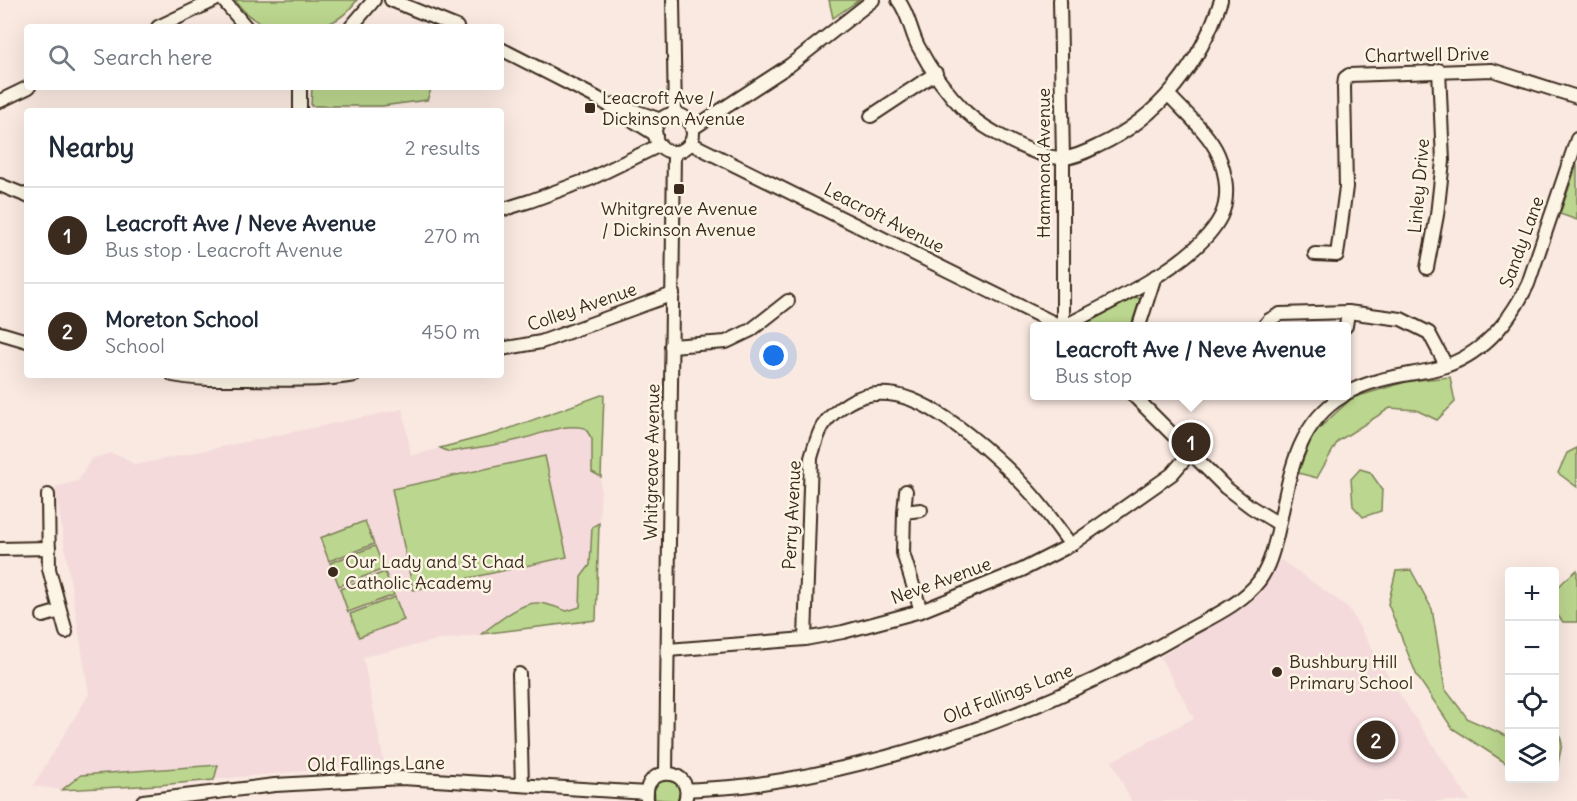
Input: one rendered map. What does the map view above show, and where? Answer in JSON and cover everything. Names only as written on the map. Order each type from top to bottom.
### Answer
[{"type":"street","points":[[164,24],[214,0]]},
{"type":"street","points":[[223,0],[243,24]]},
{"type":"street","points":[[354,24],[374,0]]},
{"type":"street","points":[[391,0],[450,24]]},
{"type":"street","points":[[673,0],[675,115]]},
{"type":"street","points":[[692,129],[790,65],[873,0]]},
{"type":"street","points":[[898,0],[905,8],[918,45],[952,97],[968,114],[992,132],[1018,144],[1063,158],[1082,154],[1117,136],[1135,125],[1168,94],[1195,59],[1221,0]]},
{"type":"street","name":"Hammond Avenue","points":[[1060,0],[1063,322]]},
{"type":"street","points":[[504,51],[597,98],[658,140],[666,150],[674,152],[683,150],[690,143],[692,129],[687,120],[675,115],[666,116],[657,126],[658,140]]},
{"type":"street","name":"Linley Drive","points":[[1426,268],[1437,215],[1443,160],[1439,70]]},
{"type":"street","name":"Chartwell Drive","points":[[1315,254],[1337,255],[1346,187],[1345,78],[1353,74],[1492,70],[1577,97]]},
{"type":"street","points":[[871,116],[936,73]]},
{"type":"street","points":[[0,101],[24,89]]},
{"type":"street","points":[[300,90],[300,108]]},
{"type":"street","points":[[1072,322],[1155,276],[1202,242],[1222,215],[1226,199],[1224,170],[1217,152],[1168,94]]},
{"type":"street","points":[[597,98],[661,120]]},
{"type":"street","name":"Sandy Lane","points":[[1351,391],[1381,379],[1432,370],[1472,353],[1491,338],[1510,317],[1536,265],[1577,139]]},
{"type":"street","points":[[504,209],[590,179],[658,140]]},
{"type":"street","name":"Leacroft Avenue","points":[[690,143],[1053,322]]},
{"type":"street","name":"Whitgreave Avenue","points":[[666,773],[674,152]]},
{"type":"street","points":[[0,186],[24,195]]},
{"type":"street","points":[[1141,322],[1155,276]]},
{"type":"street","name":"Colley Avenue","points":[[504,348],[541,342],[673,294]]},
{"type":"street","points":[[671,346],[726,342],[751,330],[788,301]]},
{"type":"street","points":[[1268,322],[1280,314],[1348,312],[1401,319],[1429,333],[1446,365]]},
{"type":"street","points":[[1347,322],[1348,312]]},
{"type":"street","points":[[0,333],[24,340]]},
{"type":"street","points":[[186,378],[244,378]]},
{"type":"street","points":[[315,378],[338,378]]},
{"type":"street","name":"Perry Avenue","points":[[805,639],[811,458],[819,429],[835,411],[856,398],[871,394],[896,395],[917,402],[946,419],[989,452],[1029,491],[1071,545]]},
{"type":"street","points":[[1138,400],[1226,488],[1279,524],[1292,464],[1299,446],[1311,426],[1326,408],[1337,400]]},
{"type":"street","name":"Neve Avenue","points":[[668,650],[805,639],[843,632],[921,611],[1022,570],[1071,545],[1172,474],[1190,453]]},
{"type":"street","points":[[906,491],[903,553],[921,611]]},
{"type":"street","points":[[48,495],[49,569],[66,632]]},
{"type":"street","points":[[904,512],[921,510]]},
{"type":"street","name":"Old Fallings Lane","points":[[686,795],[811,775],[888,757],[1025,710],[1098,678],[1163,644],[1248,594],[1263,576],[1279,524]]},
{"type":"street","points":[[0,549],[49,549]]},
{"type":"street","points":[[43,616],[60,612]]},
{"type":"street","points":[[519,674],[522,785]]},
{"type":"street","points":[[647,797],[647,787],[654,777],[666,773],[680,778],[686,795]]},
{"type":"street","name":"Old Fallings Lane","points":[[143,801],[276,785],[402,778],[575,789],[647,797]]},
{"type":"street","points":[[575,789],[580,801]]},
{"type":"shaded area","name":"Our Lady and St Chad Catholic Academy","points":[[604,394],[596,620],[439,640],[363,657],[384,763],[159,785],[62,790],[33,786],[89,694],[55,487],[78,481],[91,459],[110,453],[122,456],[135,465],[403,409],[411,456],[497,433]]},
{"type":"shaded area","points":[[1281,560],[1348,607],[1394,686],[1470,801],[1131,801],[1112,761],[1194,718],[1160,657],[1249,604]]},
{"type":"green space","points":[[235,0],[357,0],[338,19],[325,24],[262,24],[246,13]]},
{"type":"green space","points":[[829,0],[859,0],[833,18]]},
{"type":"green space","points":[[312,90],[431,90],[427,100],[382,106],[311,106]]},
{"type":"green space","points":[[1577,164],[1577,220],[1560,214]]},
{"type":"green space","points":[[1134,296],[1140,299],[1132,322],[1088,322],[1089,319]]},
{"type":"green space","points":[[1450,377],[1455,402],[1437,420],[1416,410],[1390,408],[1338,441],[1317,478],[1298,473],[1313,434],[1352,398],[1409,381]]},
{"type":"green space","points":[[604,394],[601,477],[592,472],[592,439],[585,428],[559,428],[509,442],[449,452],[440,448],[497,433]]},
{"type":"green space","points":[[1577,448],[1577,487],[1558,473],[1567,453]]},
{"type":"green space","points":[[545,456],[567,557],[413,590],[392,489]]},
{"type":"green space","points":[[1360,469],[1370,472],[1382,489],[1381,511],[1363,517],[1353,506],[1351,479]]},
{"type":"green space","points":[[365,521],[374,544],[329,561],[320,538]]},
{"type":"green space","points":[[599,523],[596,620],[481,634],[507,615],[528,604],[543,603],[567,611],[580,607],[581,577],[590,565],[592,527]]},
{"type":"green space","points":[[375,546],[384,569],[339,586],[330,563]]},
{"type":"green space","points":[[1411,570],[1432,609],[1445,689],[1468,719],[1505,735],[1505,762],[1452,728],[1417,676],[1388,604],[1396,571]]},
{"type":"green space","points":[[1577,570],[1577,622],[1563,622],[1559,617],[1559,586]]},
{"type":"green space","points":[[385,572],[394,595],[348,612],[340,589]]},
{"type":"green space","points":[[395,597],[404,620],[359,637],[350,614]]},
{"type":"green space","points":[[1559,732],[1562,744],[1559,759]]},
{"type":"green space","points":[[218,765],[214,780],[62,790],[81,775]]},
{"type":"green space","points":[[665,779],[677,784],[680,792],[677,801],[655,799],[654,787]]},
{"type":"place","name":"Leacroft Ave / Dickinson Avenue","points":[[590,108]]},
{"type":"place","name":"Whitgreave Avenue / Dickinson Avenue","points":[[679,189]]},
{"type":"place","name":"Leacroft Ave / Neve Avenue","points":[[1191,442]]},
{"type":"place","name":"Our Lady and St Chad Catholic Academy","points":[[333,572]]},
{"type":"place","name":"Bushbury Hill Primary School","points":[[1277,672]]},
{"type":"place","name":"Moreton School","points":[[1376,740]]}]
